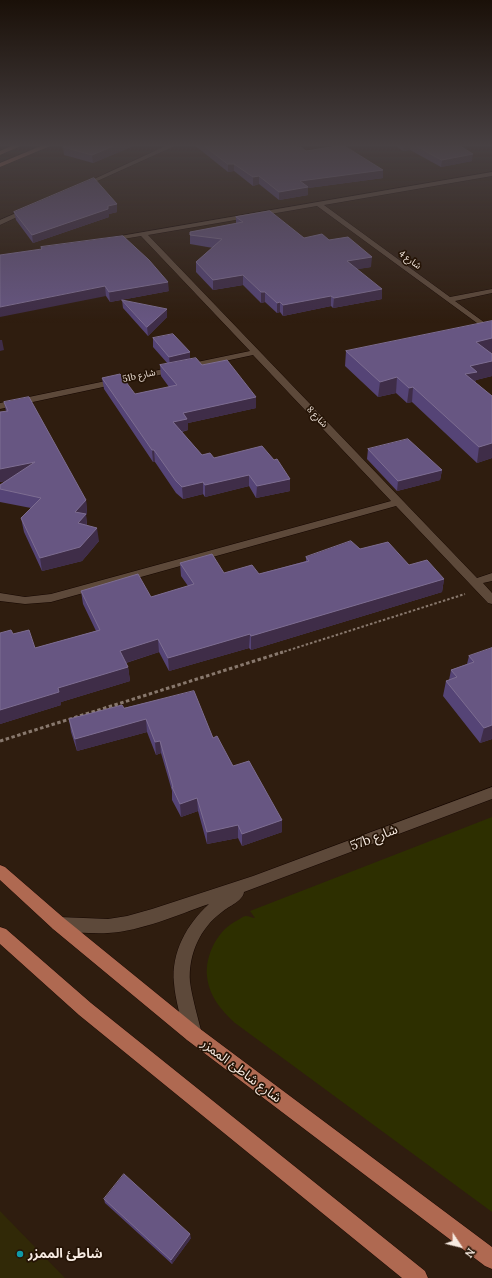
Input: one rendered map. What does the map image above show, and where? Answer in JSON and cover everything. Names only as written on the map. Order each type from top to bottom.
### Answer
[{"type":"main road","name":"شارع شاطئ الممزر","points":[[0,871],[59,924],[193,1034],[492,1259]]},
{"type":"main road","points":[[0,934],[85,1009],[418,1278]]},
{"type":"street","points":[[97,241],[314,204]]},
{"type":"street","name":"شارع 4","points":[[319,204],[492,332]]},
{"type":"street","points":[[0,223],[35,207]]},
{"type":"street","name":"شارع 8","points":[[142,233],[492,600]]},
{"type":"street","points":[[449,300],[492,291]]},
{"type":"street","name":"51b شارع","points":[[0,406],[255,352]]},
{"type":"street","points":[[0,597],[15,601],[33,601],[51,598],[398,502]]},
{"type":"street","points":[[478,585],[492,577]]},
{"type":"street","name":"57b شارع","points":[[59,924],[108,926],[127,923],[255,882],[492,793]]},
{"type":"street","name":"57b شارع","points":[[193,1034],[182,981],[182,968],[186,947],[195,929],[212,909],[255,882]]},
{"type":"path","points":[[0,741],[478,585]]},
{"type":"shaded area","points":[[492,817],[492,1212],[235,1023],[216,1002],[208,983],[207,968],[211,951],[219,936],[231,924],[245,916],[255,918],[250,911]]},
{"type":"sand","name":"شاطئ الممزر","points":[[0,1211],[65,1278],[0,1278]]},
{"type":"building","points":[[34,204],[117,204],[108,206],[108,209],[32,235],[14,212]]},
{"type":"building","points":[[270,211],[304,238],[322,234],[329,240],[348,237],[372,257],[347,261],[382,289],[334,298],[331,296],[283,305],[280,302],[277,303],[265,292],[261,292],[243,275],[213,280],[196,262],[222,239],[190,235],[190,232],[243,222],[236,217]]},
{"type":"building","points":[[123,236],[149,260],[168,282],[109,292],[105,286],[0,307],[0,255],[42,249],[41,247]]},
{"type":"building","points":[[122,300],[167,309],[147,327]]},
{"type":"building","points":[[492,321],[492,338],[476,342],[492,354],[492,361],[470,366],[477,372],[465,374],[492,396],[492,443],[479,447],[413,387],[409,388],[397,377],[380,382],[346,351]]},
{"type":"building","points":[[173,334],[190,352],[169,357],[153,338]]},
{"type":"building","points":[[196,358],[202,365],[227,360],[256,397],[183,413],[187,419],[173,422],[202,455],[210,453],[214,458],[262,446],[274,460],[277,459],[290,479],[257,486],[249,475],[205,485],[203,482],[182,487],[154,450],[152,450],[102,378],[120,374],[135,394],[177,385],[160,365]]},
{"type":"building","points":[[29,397],[86,500],[75,512],[86,514],[78,523],[97,528],[80,547],[40,558],[21,518],[41,498],[0,489],[0,485],[35,462],[0,469],[0,412],[8,411],[4,402]]},
{"type":"building","points":[[408,439],[442,470],[398,481],[368,449]]},
{"type":"building","points":[[351,541],[360,549],[388,542],[409,565],[427,560],[444,579],[251,636],[250,634],[168,658],[158,639],[120,651],[128,667],[58,688],[59,692],[0,710],[0,633],[11,630],[13,634],[29,630],[35,648],[100,630],[81,591],[138,574],[151,597],[194,584],[180,563],[212,554],[224,573],[252,565],[259,574],[309,561],[306,557]]},
{"type":"building","points":[[492,648],[492,725],[484,728],[446,681],[457,677],[451,670],[474,662],[469,656]]},
{"type":"building","points":[[194,691],[213,738],[217,736],[233,766],[249,761],[282,820],[242,834],[238,825],[207,832],[197,798],[180,804],[172,787],[160,741],[155,742],[146,719],[75,739],[69,719],[122,705],[124,708]]},
{"type":"building","points":[[124,1174],[190,1234],[171,1260],[104,1199]]},
{"type":"place","name":"شاطئ الممزر","points":[[20,1254]]}]
